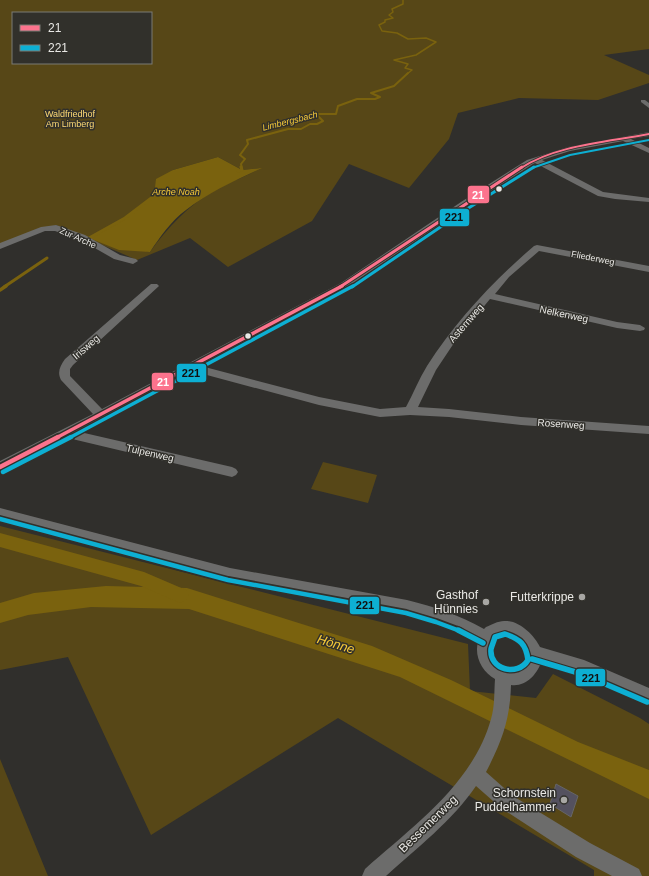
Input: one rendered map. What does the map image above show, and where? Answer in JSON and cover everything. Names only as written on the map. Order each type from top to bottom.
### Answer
[{"type":"street","points":[[643,101],[649,106]]},
{"type":"street","points":[[0,466],[67,433],[344,285],[464,204],[536,160],[568,149],[649,134]]},
{"type":"street","points":[[623,138],[649,151]]},
{"type":"street","points":[[536,160],[601,194],[615,197],[649,200]]},
{"type":"street","name":"Zur Arche","points":[[0,246],[44,229],[56,228],[82,237],[117,257],[133,260]]},
{"type":"street","name":"Fliederweg","points":[[537,248],[649,269]]},
{"type":"street","name":"Asternweg","points":[[410,411],[431,369],[452,338],[506,275],[537,248]]},
{"type":"street","name":"Irisweg","points":[[101,415],[65,377],[63,372],[65,367],[68,362],[154,286]]},
{"type":"street","name":"Nelkenweg","points":[[489,296],[617,325],[640,328]]},
{"type":"street","name":"Rosenweg","points":[[191,367],[319,400],[380,413],[410,411],[449,413],[521,421],[649,430]]},
{"type":"street","name":"Tulpenweg","points":[[67,433],[232,472]]},
{"type":"street","points":[[0,513],[230,574],[407,607],[435,614],[459,623],[486,638]]},
{"type":"street","points":[[505,628],[515,630],[523,635],[530,643],[534,653],[534,663],[529,671],[517,677],[502,680],[487,661],[483,652],[486,638],[491,632],[505,628]]},
{"type":"street","points":[[534,653],[584,668],[649,696]]},
{"type":"street","name":"Bessemerweg","points":[[372,876],[436,819],[474,773],[488,751],[496,733],[500,717],[502,680]]},
{"type":"street","points":[[474,773],[513,806],[583,850],[632,876]]},
{"type":"green space","name":"Waldfriedhof Am Limberg","points":[[0,0],[649,0],[649,49],[604,55],[649,75],[649,83],[598,100],[519,98],[458,113],[449,139],[409,188],[349,164],[312,221],[228,267],[190,238],[137,260],[56,225],[0,248]],"holes":[[[218,157],[242,170],[260,168],[204,197],[186,211],[171,226],[150,252],[89,238],[125,218],[154,196],[173,170]]]},
{"type":"green space","points":[[323,462],[377,475],[368,503],[311,489]]},
{"type":"green space","points":[[0,526],[468,644],[470,691],[536,698],[553,674],[640,718],[649,724],[649,876],[594,876],[594,870],[338,718],[151,835],[68,657],[0,670]]},
{"type":"green space","points":[[0,759],[48,876],[0,876]]},
{"type":"water","name":"Arche Noah","points":[[218,157],[242,170],[262,168],[213,192],[186,210],[171,224],[150,252],[119,250],[89,238],[124,218],[154,196],[156,179],[173,170]]},
{"type":"water","name":"Hönne","points":[[106,586],[187,588],[372,646],[451,680],[578,742],[649,770],[649,799],[400,677],[189,609],[91,607],[28,615],[0,623],[0,603],[34,593]]},
{"type":"building","name":"Schornstein Puddelhammer","points":[[556,784],[578,796],[571,817],[550,804]]},
{"type":"waterway","name":"Limbergsbach","points":[[403,0],[403,4],[392,9],[393,12],[389,15],[393,18],[385,20],[385,22],[379,25],[382,31],[397,33],[408,39],[426,38],[436,42],[416,55],[394,60],[408,64],[405,68],[412,70],[407,74]]},
{"type":"waterway","name":"Limbergsbach","points":[[242,168],[241,164],[245,159],[240,155],[248,144],[247,140],[288,129],[301,129],[310,124],[317,124],[323,121],[316,114],[336,114],[338,106],[357,99],[375,99],[380,97],[371,93],[394,86],[408,73]]},
{"type":"waterway","name":"Limbergsbach","points":[[238,171],[242,170],[241,167]]},
{"type":"waterway","name":"Limbergsbach","points":[[89,238],[125,218],[154,196],[159,194]]},
{"type":"waterway","name":"Limbergsbach","points":[[4,287],[47,258]]},
{"type":"waterway","name":"Limbergsbach","points":[[0,290],[6,286]]},
{"type":"waterway","points":[[0,540],[144,579],[180,595]]},
{"type":"transit line","name":"21","points":[[0,467],[67,433],[344,285],[464,204],[530,162],[568,149],[649,134]]},
{"type":"transit line","name":"221","points":[[3,472],[70,438],[347,290],[467,209],[533,167],[570,155],[649,140]]},
{"type":"transit line","name":"221","points":[[0,519],[228,580],[406,613],[446,625],[483,643]]},
{"type":"transit line","name":"221","points":[[505,634],[518,640],[527,650],[528,660],[525,666],[517,669],[508,669],[499,666],[493,660],[491,650],[495,637],[505,634]]},
{"type":"transit line","name":"221","points":[[532,659],[582,674],[647,702]]},
{"type":"place","name":"Futterkrippe","points":[[582,597]]},
{"type":"place","name":"Gasthof Hünnies","points":[[486,602]]},
{"type":"place","name":"Schornstein Puddelhammer","points":[[564,800]]}]
